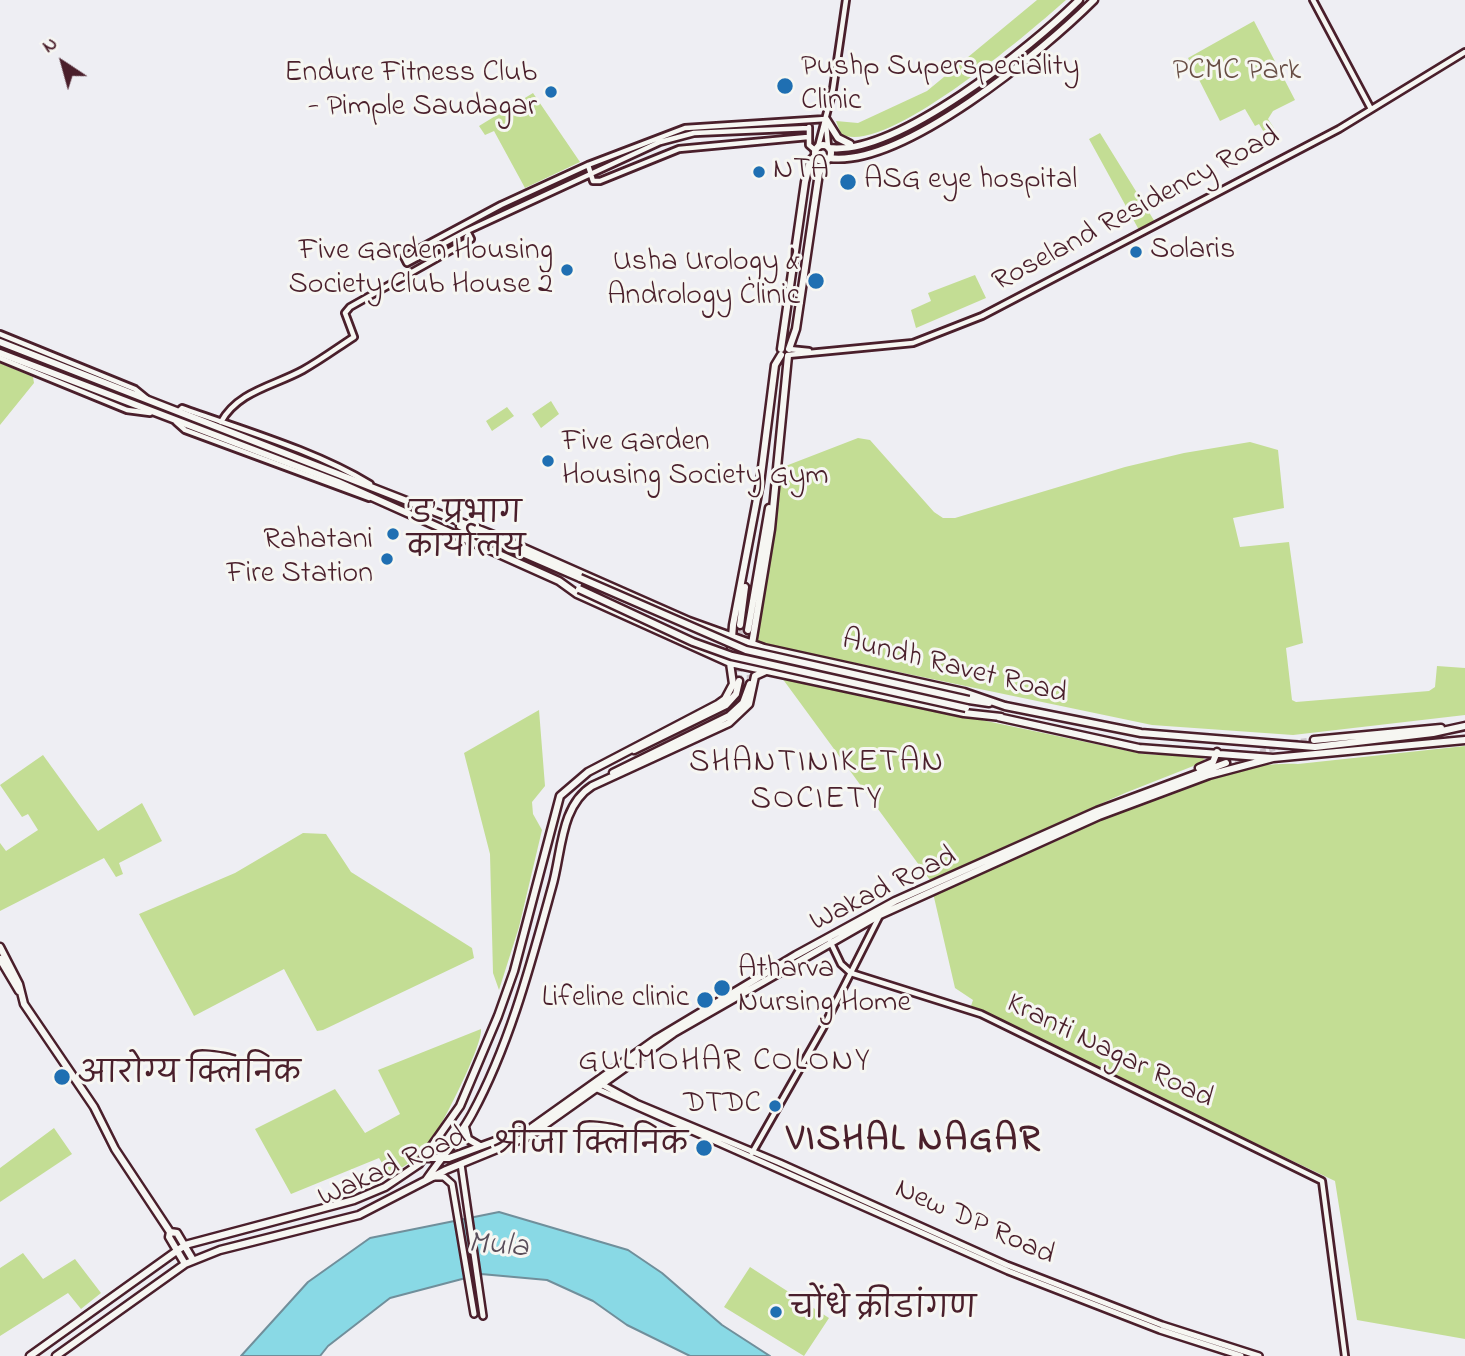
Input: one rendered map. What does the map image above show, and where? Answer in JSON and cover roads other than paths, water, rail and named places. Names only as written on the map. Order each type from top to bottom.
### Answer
[{"type":"main road","points":[[425,1182],[466,1125],[514,1014],[557,871],[571,807],[585,790],[721,727],[749,704],[753,680],[752,644],[771,529],[785,351],[805,182],[810,161],[816,151],[828,147],[860,146],[907,128],[948,104],[1079,0]]},
{"type":"main road","points":[[816,151],[820,160],[847,160],[863,156],[936,125],[978,96],[1094,0]]},
{"type":"main road","points":[[826,120],[844,143],[860,146]]},
{"type":"main road","points":[[736,625],[775,365],[796,328],[819,173],[828,159],[828,147]]},
{"type":"main road","points":[[0,342],[190,416],[378,494],[693,642],[732,656],[968,704],[1005,706]]},
{"type":"main road","points":[[0,356],[150,413],[366,489]]},
{"type":"main road","points":[[748,630],[774,484]]},
{"type":"main road","name":"Aundh Ravet Road","points":[[378,494],[456,522],[730,638],[964,692],[1005,706],[1141,733],[1315,747],[1433,733],[1465,726]]},
{"type":"main road","points":[[721,660],[736,625],[758,511],[757,495]]},
{"type":"main road","points":[[576,574],[746,650],[968,704],[1001,718]]},
{"type":"main road","points":[[567,585],[577,594],[730,663],[753,680]]},
{"type":"main road","points":[[620,757],[631,748],[725,699],[733,684],[730,638]]},
{"type":"main road","points":[[602,781],[627,765],[729,716],[743,703],[753,680],[768,670],[964,713],[1001,718]]},
{"type":"main road","points":[[452,1168],[435,1167],[422,1161],[451,1121],[468,1089],[514,971],[560,796],[588,772],[726,705],[736,694],[739,681]]},
{"type":"main road","name":"Aundh Ravet Road","points":[[1001,718],[1128,746],[1273,758],[1465,740]]},
{"type":"main road","points":[[1314,740],[1432,727],[1447,728]]},
{"type":"main road","points":[[1097,811],[1119,798],[1206,766],[1217,758],[1217,752]]},
{"type":"main road","name":"Wakad Road","points":[[880,912],[1099,816],[1209,775],[1273,758]]},
{"type":"main road","points":[[1097,811],[1226,763]]},
{"type":"main road","name":"Wakad Road","points":[[30,1356],[185,1245],[354,1200],[385,1187],[422,1161],[441,1159],[482,1147],[531,1128],[674,1033],[829,940],[880,912],[1097,811]]},
{"type":"main road","points":[[542,868],[557,871]]},
{"type":"main road","points":[[0,947],[21,992],[22,1000],[38,1027],[94,1107],[115,1149],[170,1231],[177,1233],[193,1260]]},
{"type":"main road","points":[[0,959],[21,992]]},
{"type":"main road","name":"Wakad Road","points":[[56,1356],[185,1264],[220,1250],[359,1214],[452,1168],[529,1136],[596,1084]]},
{"type":"main road","name":"New DP Road","points":[[596,1084],[1084,1302],[1241,1356]]},
{"type":"main road","points":[[466,1125],[468,1139],[482,1147]]},
{"type":"main road","name":"New DP Road","points":[[751,1154],[1097,1302],[1259,1356]]},
{"type":"main road","points":[[461,1164],[483,1316]]},
{"type":"main road","points":[[433,1177],[443,1177],[452,1184],[474,1314]]},
{"type":"main road","points":[[170,1231],[169,1237],[185,1264]]},
{"type":"street","points":[[809,119],[809,145],[816,151],[826,120],[846,0]]},
{"type":"street","points":[[1313,0],[1371,109]]},
{"type":"street","name":"Roseland Residency Road","points":[[785,351],[913,343],[982,316],[1279,161],[1465,52]]},
{"type":"street","points":[[809,128],[694,133],[660,142],[467,231],[407,263],[404,257],[588,165],[685,128],[826,120]]},
{"type":"street","points":[[826,120],[828,147]]},
{"type":"street","points":[[588,165],[593,181],[600,181],[679,149],[808,137]]},
{"type":"street","points":[[220,422],[230,408],[244,397],[302,371],[354,337],[345,313],[350,307],[471,239],[467,231]]},
{"type":"street","points":[[438,238],[441,244]]},
{"type":"street","points":[[0,334],[135,389],[154,404]]},
{"type":"street","points":[[0,356],[127,410],[150,413]]},
{"type":"street","points":[[178,412],[183,408],[305,454],[378,494]]},
{"type":"street","points":[[176,422],[185,430],[364,498],[378,494]]},
{"type":"street","points":[[751,1154],[851,973],[880,912]]},
{"type":"street","points":[[829,940],[841,964],[851,973]]},
{"type":"street","name":"Kranti Nagar Road","points":[[851,973],[981,1014],[1320,1179],[1324,1186],[1345,1356]]},
{"type":"water","name":"Mula","points":[[499,1212],[628,1250],[662,1273],[722,1325],[770,1356],[690,1356],[627,1325],[593,1301],[547,1280],[481,1274],[390,1298],[328,1346],[320,1356],[241,1356],[308,1282],[370,1238]]},
{"type":"tunnel","points":[[739,681],[740,625]]},
{"type":"tunnel","points":[[748,630],[750,684]]},
{"type":"tunnel","points":[[1292,743],[1314,740]]},
{"type":"tunnel","points":[[1226,763],[1281,746]]},
{"type":"place","name":"Pushp Superspeciality Clinic","points":[[785,86]]},
{"type":"place","name":"Endure Fitness Club - Pimple Saudagar","points":[[551,92]]},
{"type":"place","name":"NTA","points":[[759,172]]},
{"type":"place","name":"ASG eye hospital","points":[[848,182]]},
{"type":"place","name":"Solaris","points":[[1136,252]]},
{"type":"place","name":"Five Garden Housing Society Club House 2","points":[[567,270]]},
{"type":"place","name":"Usha Urology & Andrology Clinic","points":[[816,281]]},
{"type":"place","name":"Five Garden Housing Society Gym","points":[[548,461]]},
{"type":"place","name":"‘ड’ प्रभाग कार्यालय","points":[[393,534]]},
{"type":"place","name":"Rahatani Fire Station","points":[[387,559]]},
{"type":"place","name":"Atharva Nursing Home","points":[[722,988]]},
{"type":"place","name":"Lifeline clinic","points":[[705,1000]]},
{"type":"place","name":"आरोग्य क्लिनिक","points":[[62,1077]]},
{"type":"place","name":"DTDC","points":[[775,1106]]},
{"type":"place","name":"श्रीजा क्लिनिक","points":[[704,1148]]},
{"type":"place","name":"चोंधे क्रीडांगण","points":[[776,1312]]},
{"type":"district","name":"SHANTINIKETAN SOCIETY","points":[[817,784]]},
{"type":"district","name":"GULMOHAR COLONY","points":[[725,1064]]},
{"type":"district","name":"VISHAL NAGAR","points":[[914,1143]]},
{"type":"park label","name":"PCMC Park","points":[[1237,73]]}]
